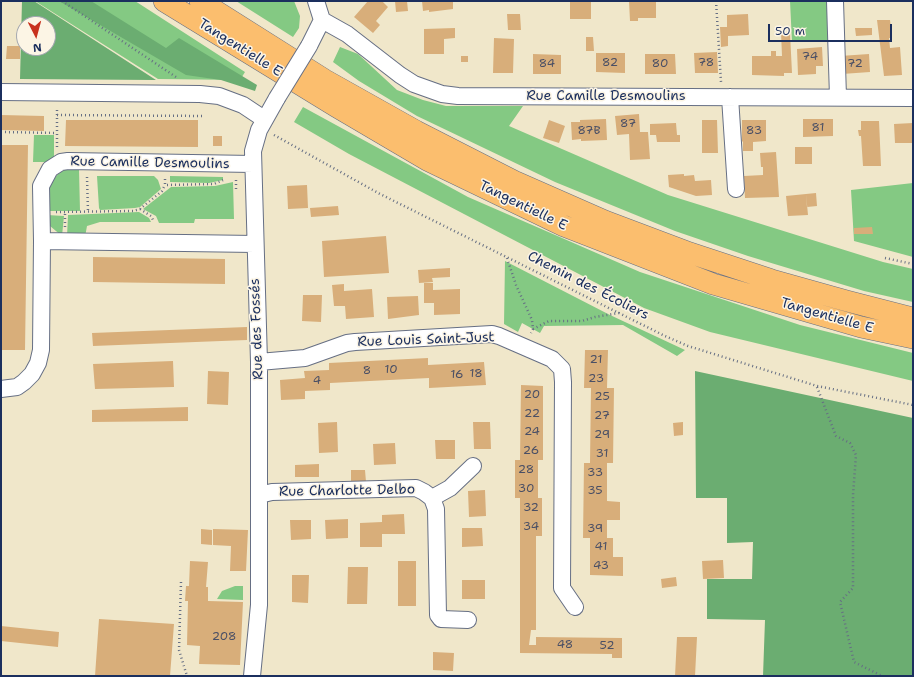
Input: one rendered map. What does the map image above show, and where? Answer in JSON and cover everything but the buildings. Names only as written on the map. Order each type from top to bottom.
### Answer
[{"type":"main road","name":"Tangentielle E","points":[[164,1],[337,107],[427,160],[564,226],[714,284],[861,327],[913,338]]},
{"type":"main road","name":"Tangentielle E","points":[[200,1],[325,80],[416,131],[514,181],[605,221],[690,253],[780,282],[913,318]]},
{"type":"street","points":[[316,1],[322,20]]},
{"type":"street","points":[[835,1],[838,97]]},
{"type":"street","name":"Rue des Fossés","points":[[252,676],[259,605],[259,362],[253,164],[254,144],[264,119],[309,46],[322,20]]},
{"type":"street","name":"Rue Camille Desmoulins","points":[[322,20],[347,34],[414,84],[442,94],[466,96],[913,98]]},
{"type":"street","points":[[1,92],[200,94],[219,96],[243,105],[264,119]]},
{"type":"street","points":[[730,97],[736,189]]},
{"type":"street","name":"Rue Camille Desmoulins","points":[[1,389],[17,387],[24,382],[32,374],[38,362],[41,350],[41,186],[50,169],[61,162],[68,161],[253,164]]},
{"type":"street","points":[[42,241],[255,244]]},
{"type":"street","name":"Rue Louis Saint-Just","points":[[259,362],[305,358],[347,343],[355,342],[492,334],[552,359],[562,370],[564,382],[562,588],[575,607]]},
{"type":"street","name":"Rue Charlotte Delbo","points":[[432,498],[450,488],[473,466]]},
{"type":"street","name":"Rue Charlotte Delbo","points":[[259,495],[272,492],[416,488],[424,492],[432,498],[436,509],[438,615],[441,619],[468,620]]},
{"type":"path","points":[[62,1],[176,76],[177,83]]},
{"type":"path","points":[[716,1],[721,83]]},
{"type":"path","points":[[57,101],[57,153]]},
{"type":"path","points":[[57,115],[205,116]]},
{"type":"path","points":[[1,132],[57,133]]},
{"type":"path","name":"Chemin des Écoliers","points":[[273,135],[380,194],[688,346],[817,386],[913,405]]},
{"type":"path","points":[[86,161],[88,212]]},
{"type":"path","points":[[42,213],[133,211],[140,209],[162,191],[165,185]]},
{"type":"path","points":[[140,209],[151,216],[154,222]]},
{"type":"path","points":[[507,257],[516,285],[532,320],[533,329],[549,321],[582,322],[595,317],[619,313]]},
{"type":"path","points":[[885,258],[913,264]]},
{"type":"path","points":[[817,386],[836,436],[850,443],[856,455],[853,495],[853,588],[840,602],[854,662],[882,676]]},
{"type":"path","points":[[181,582],[179,650],[187,676]]},
{"type":"green space","points":[[22,1],[34,1],[156,80],[20,79],[21,56],[56,56],[56,16],[22,16]]},
{"type":"green space","points":[[35,1],[135,1],[245,72],[240,80],[158,79]]},
{"type":"green space","points":[[59,1],[91,1],[166,48],[179,38],[257,85],[255,91],[221,80],[186,75]]},
{"type":"green space","points":[[236,1],[294,1],[300,16],[299,28],[293,37]]},
{"type":"green space","points":[[790,1],[829,1],[831,41],[792,42]]},
{"type":"green space","points":[[340,47],[358,54],[397,90],[423,100],[446,106],[523,106],[509,126],[668,195],[883,262],[913,269],[913,302],[864,291],[748,256],[675,231],[555,182],[417,116],[359,81],[333,62]]},
{"type":"green space","points":[[303,107],[468,197],[640,272],[800,325],[913,353],[913,381],[710,332],[644,308],[349,154],[294,122]]},
{"type":"green space","points":[[34,135],[54,135],[54,161],[33,162]]},
{"type":"green space","points":[[79,169],[80,211],[47,211],[49,190],[52,181],[64,170]]},
{"type":"green space","points":[[97,176],[154,176],[158,180],[161,189],[140,207],[100,210]]},
{"type":"green space","points":[[170,176],[223,177],[223,180],[209,183],[170,182]]},
{"type":"green space","points":[[233,182],[234,219],[195,219],[194,223],[159,223],[156,216],[143,209],[171,187],[215,186]]},
{"type":"green space","points":[[913,183],[913,257],[854,241],[851,190]]},
{"type":"green space","points":[[139,212],[149,218],[151,222],[100,222],[87,226],[85,237],[67,237],[68,215]]},
{"type":"green space","points":[[47,215],[64,216],[62,236],[50,226]]},
{"type":"green space","points":[[505,261],[610,315],[685,350],[677,356],[623,325],[544,326],[540,333],[522,323],[518,332],[504,324]]},
{"type":"green space","points":[[695,371],[913,418],[913,676],[763,676],[765,620],[707,619],[707,579],[752,579],[753,542],[727,543],[727,498],[696,498]]},
{"type":"green space","points":[[235,586],[243,586],[243,600],[217,599],[222,591]]}]
